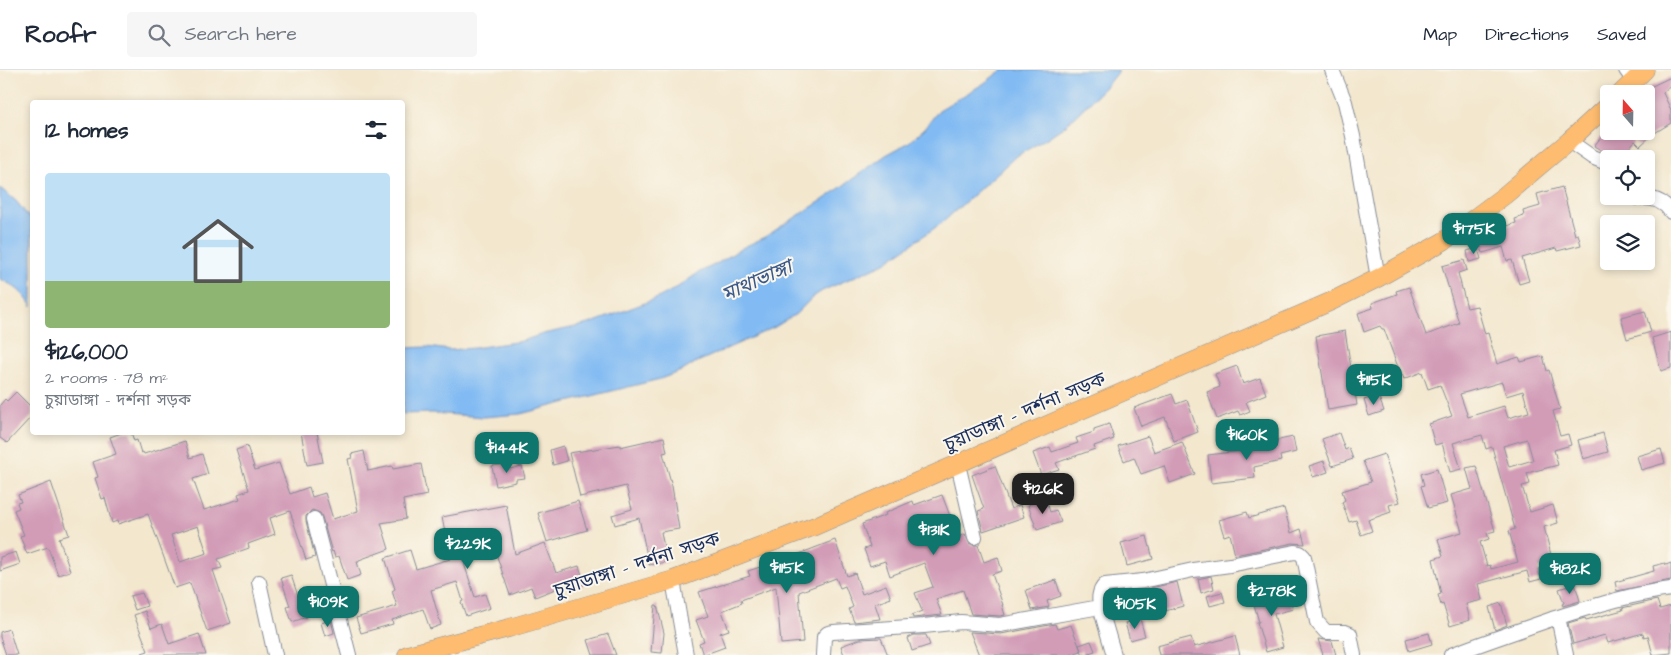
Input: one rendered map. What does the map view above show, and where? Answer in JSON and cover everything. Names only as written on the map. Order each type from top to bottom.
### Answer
[{"type":"main road","points":[[1627,85],[1635,74]]},
{"type":"main road","name":"চুয়াডাঙ্গা - দর্শনা সড়ক","points":[[407,655],[509,628],[673,580],[815,526],[1332,301],[1444,241],[1505,195],[1600,112]]},
{"type":"street","points":[[1332,70],[1344,102],[1353,136],[1378,278]]},
{"type":"street","points":[[1569,141],[1600,160]]},
{"type":"street","points":[[1655,199],[1671,212]]},
{"type":"street","points":[[958,464],[975,537]]},
{"type":"street","points":[[314,519],[349,655]]},
{"type":"street","points":[[1114,655],[1100,607],[1100,589],[1105,585],[1143,581],[1294,552],[1300,553],[1304,557],[1317,622],[1326,632],[1345,632],[1350,634],[1354,655]]},
{"type":"street","points":[[673,580],[686,655]]},
{"type":"street","points":[[259,582],[275,655]]},
{"type":"street","points":[[1451,655],[1558,617],[1604,603],[1671,589]]},
{"type":"street","points":[[822,655],[824,637],[828,633],[833,632],[962,622],[1000,625],[1100,607]]},
{"type":"street","points":[[1558,617],[1566,655]]},
{"type":"water","name":"মাথাভাঙ্গা","points":[[1002,70],[1119,70],[1106,86],[1066,125],[1015,157],[943,222],[885,263],[822,291],[796,314],[775,327],[695,363],[684,370],[660,379],[520,414],[484,417],[432,413],[405,414],[405,348],[427,347],[450,350],[522,341],[543,334],[589,324],[658,298],[698,273],[763,238],[826,198],[886,155],[908,143],[925,128],[939,110],[983,84]]},
{"type":"water","points":[[0,188],[16,201],[30,218],[30,304],[19,290],[0,279]]},
{"type":"building","points":[[1671,77],[1671,84],[1663,93],[1671,110],[1671,123],[1655,133],[1655,85]]},
{"type":"building","points":[[1600,138],[1646,140],[1640,146],[1635,141],[1627,150],[1601,150],[1594,146]]},
{"type":"building","points":[[1562,187],[1575,235],[1578,234],[1581,245],[1557,251],[1556,248],[1522,258],[1529,281],[1519,284],[1512,260],[1507,261],[1503,247],[1483,253],[1479,242],[1500,236],[1498,229],[1516,223],[1515,219],[1524,216],[1523,211],[1540,206],[1537,194]]},
{"type":"building","points":[[1478,248],[1481,259],[1469,262],[1467,251]]},
{"type":"building","points":[[1464,260],[1467,270],[1458,273],[1467,308],[1477,306],[1485,334],[1488,333],[1497,364],[1519,357],[1521,362],[1543,356],[1560,409],[1553,411],[1560,436],[1568,434],[1571,445],[1554,450],[1558,465],[1527,473],[1530,484],[1522,486],[1530,512],[1553,505],[1558,523],[1544,527],[1553,563],[1538,569],[1541,579],[1530,582],[1527,571],[1478,584],[1482,600],[1466,604],[1470,620],[1450,626],[1438,595],[1441,594],[1433,559],[1443,556],[1438,539],[1462,532],[1451,495],[1472,489],[1466,468],[1476,466],[1495,531],[1487,533],[1489,539],[1480,542],[1487,566],[1490,565],[1491,569],[1518,562],[1509,531],[1515,529],[1492,447],[1486,449],[1482,435],[1453,443],[1461,469],[1450,472],[1442,443],[1435,445],[1429,424],[1452,416],[1440,385],[1428,389],[1422,372],[1404,379],[1384,329],[1380,326],[1364,332],[1358,313],[1373,308],[1372,303],[1397,294],[1396,291],[1409,287],[1426,335],[1459,323],[1442,266]],"holes":[[[1502,382],[1506,396],[1523,391],[1529,412],[1508,418],[1504,406],[1468,417],[1460,394]],[[1527,439],[1533,460],[1509,467],[1503,446]]]},
{"type":"building","points":[[1645,311],[1651,332],[1627,339],[1621,317]]},
{"type":"building","points":[[1345,331],[1357,405],[1328,410],[1316,336]]},
{"type":"building","points":[[1671,332],[1671,368],[1661,371],[1652,338]]},
{"type":"building","points":[[1237,366],[1243,384],[1260,378],[1266,394],[1246,402],[1250,411],[1240,415],[1238,411],[1217,419],[1207,392],[1220,387],[1215,374]]},
{"type":"building","points":[[16,392],[30,406],[30,418],[7,443],[0,438],[0,405],[5,399],[7,401]]},
{"type":"building","points":[[1172,394],[1176,404],[1187,400],[1198,432],[1174,441],[1165,417],[1141,426],[1134,408]]},
{"type":"building","points":[[1378,395],[1384,411],[1369,416],[1364,400]]},
{"type":"building","points":[[1109,424],[1114,439],[1094,446],[1095,449],[1056,463],[1059,469],[1041,475],[1033,453],[1050,447],[1052,452],[1078,443],[1076,438],[1094,432],[1094,429]]},
{"type":"building","points":[[1339,433],[1345,450],[1349,448],[1353,459],[1332,466],[1322,439]]},
{"type":"building","points":[[1603,433],[1608,452],[1583,459],[1578,440]]},
{"type":"building","points":[[116,435],[132,435],[134,441],[137,440],[141,453],[143,452],[144,454],[185,441],[190,458],[202,454],[208,474],[193,479],[204,510],[240,499],[238,494],[249,490],[236,450],[247,446],[255,470],[279,463],[290,494],[309,487],[312,497],[325,493],[333,519],[358,511],[348,459],[352,458],[351,454],[364,451],[368,471],[392,466],[393,469],[421,464],[427,495],[403,500],[406,519],[381,523],[389,549],[359,560],[357,562],[361,575],[347,580],[339,556],[335,557],[332,552],[320,513],[312,510],[306,516],[315,557],[306,560],[290,511],[270,518],[275,534],[248,544],[249,548],[218,559],[222,568],[213,570],[231,623],[207,631],[190,583],[175,588],[148,514],[118,524],[117,521],[112,523],[105,498],[102,499],[95,478],[98,477],[93,462],[116,454],[110,437]],"holes":[[[198,526],[207,553],[180,562],[171,535]]]},
{"type":"building","points":[[302,435],[318,435],[323,462],[307,465]]},
{"type":"building","points":[[1148,436],[1154,452],[1182,442],[1195,474],[1170,483],[1164,466],[1141,474],[1134,457],[1124,461],[1118,446]]},
{"type":"building","points":[[664,437],[667,452],[663,453],[672,486],[679,529],[661,532],[667,562],[649,565],[639,518],[615,525],[612,515],[632,509],[626,486],[580,497],[569,453],[620,445],[620,447]]},
{"type":"building","points":[[1293,437],[1296,452],[1280,456],[1281,461],[1254,467],[1255,478],[1211,483],[1208,455],[1266,448],[1265,443]]},
{"type":"building","points":[[563,446],[567,461],[553,465],[550,450]]},
{"type":"building","points":[[1661,449],[1665,463],[1641,470],[1637,456]]},
{"type":"building","points":[[1384,454],[1400,502],[1389,505],[1391,512],[1368,520],[1372,531],[1361,535],[1356,520],[1349,522],[1342,502],[1345,500],[1342,491],[1371,482],[1363,461]]},
{"type":"building","points":[[1324,461],[1328,472],[1313,477],[1309,466]]},
{"type":"building","points":[[509,464],[510,469],[522,466],[525,478],[496,486],[492,466]]},
{"type":"building","points":[[995,466],[1011,509],[1020,505],[1024,517],[983,531],[978,511],[984,509],[972,475]]},
{"type":"building","points":[[1437,469],[1447,503],[1428,508],[1421,486],[1424,485],[1421,474]]},
{"type":"building","points":[[51,482],[69,535],[59,538],[70,571],[58,575],[48,547],[27,554],[20,536],[24,535],[14,510],[19,508],[17,503],[21,502],[18,495]]},
{"type":"building","points":[[942,495],[958,537],[965,534],[969,543],[978,545],[984,562],[998,557],[1002,571],[992,574],[1005,615],[971,614],[963,590],[936,599],[942,615],[913,618],[912,615],[922,611],[915,593],[933,587],[924,563],[890,576],[885,561],[870,566],[864,549],[870,547],[862,524],[886,515],[885,513],[913,501],[914,505]]},
{"type":"building","points":[[1046,499],[1050,512],[1056,510],[1061,522],[1037,530],[1028,505]]},
{"type":"building","points":[[578,501],[587,530],[547,542],[538,513]]},
{"type":"building","points":[[506,505],[515,554],[545,543],[556,573],[579,566],[585,584],[570,589],[568,584],[535,597],[531,587],[510,595],[491,539],[458,545],[475,597],[485,594],[490,608],[466,616],[457,582],[431,590],[441,625],[430,629],[423,609],[392,620],[393,624],[361,633],[356,618],[397,606],[392,591],[395,589],[385,558],[410,550],[416,569],[450,559],[442,517]]},
{"type":"building","points":[[1284,508],[1291,533],[1301,529],[1305,544],[1293,543],[1235,555],[1230,534],[1224,536],[1219,520],[1247,512],[1249,518]]},
{"type":"building","points":[[1147,536],[1153,559],[1127,566],[1121,543]]},
{"type":"building","points":[[835,540],[847,576],[855,573],[862,594],[886,585],[891,598],[875,604],[880,619],[854,622],[849,609],[853,607],[845,586],[840,588],[836,578],[799,592],[803,642],[781,644],[776,587],[741,600],[742,603],[722,611],[729,630],[720,633],[725,647],[703,655],[699,643],[704,641],[696,620],[708,616],[699,592],[750,576],[748,571],[760,567],[760,569]]},
{"type":"building","points":[[16,552],[20,564],[0,571],[0,557]]},
{"type":"building","points":[[1594,562],[1597,573],[1584,576],[1581,565]]},
{"type":"building","points":[[1665,563],[1666,565],[1671,563],[1671,580],[1617,591],[1615,582],[1654,571],[1653,566]]},
{"type":"building","points":[[291,575],[307,617],[292,622],[287,607],[290,606],[281,578]]},
{"type":"building","points":[[1211,576],[1214,589],[1201,593],[1198,579]]},
{"type":"building","points":[[1056,580],[1061,596],[1047,601],[1049,607],[1032,610],[1026,590]]},
{"type":"building","points":[[1177,582],[1183,606],[1158,613],[1151,588]]},
{"type":"building","points":[[1575,584],[1580,601],[1563,606],[1562,604],[1564,603],[1559,589]]},
{"type":"building","points":[[1286,585],[1293,609],[1274,614],[1283,647],[1266,652],[1253,601],[1276,594],[1275,589]]},
{"type":"building","points":[[1222,592],[1225,602],[1210,606],[1207,596]]},
{"type":"building","points":[[142,593],[147,606],[135,610],[130,596]]},
{"type":"building","points":[[1657,600],[1660,609],[1671,606],[1671,653],[1653,655],[1648,636],[1644,637],[1643,633],[1608,643],[1605,635],[1573,644],[1568,623],[1585,618],[1586,620],[1623,610],[1622,608]]},
{"type":"building","points":[[1501,603],[1507,625],[1495,630],[1489,607]]},
{"type":"building","points":[[655,605],[657,605],[664,633],[662,653],[651,652]]},
{"type":"building","points":[[145,611],[151,628],[162,624],[169,644],[199,634],[206,655],[143,655],[142,653],[148,651],[134,615]]},
{"type":"building","points":[[1140,619],[1145,636],[1130,640],[1125,623]]},
{"type":"building","points":[[331,620],[334,633],[325,636],[321,623]]},
{"type":"building","points":[[1055,624],[1057,629],[1071,625],[1081,651],[1070,655],[979,655],[970,632],[1001,634]]},
{"type":"building","points":[[9,629],[17,655],[6,655],[0,637],[0,632]]},
{"type":"building","points":[[1429,633],[1432,644],[1409,651],[1406,639]]},
{"type":"building","points":[[608,634],[616,655],[593,655],[588,640]]},
{"type":"building","points":[[914,635],[926,635],[930,645],[912,651],[908,638]]},
{"type":"building","points":[[1235,636],[1240,655],[1159,655],[1157,646],[1191,637],[1194,647]]},
{"type":"building","points":[[881,638],[888,655],[844,655],[841,646],[860,639]]},
{"type":"building","points":[[1318,639],[1332,641],[1336,655],[1323,655]]},
{"type":"building","points":[[1091,641],[1095,651],[1083,655],[1079,645]]}]
